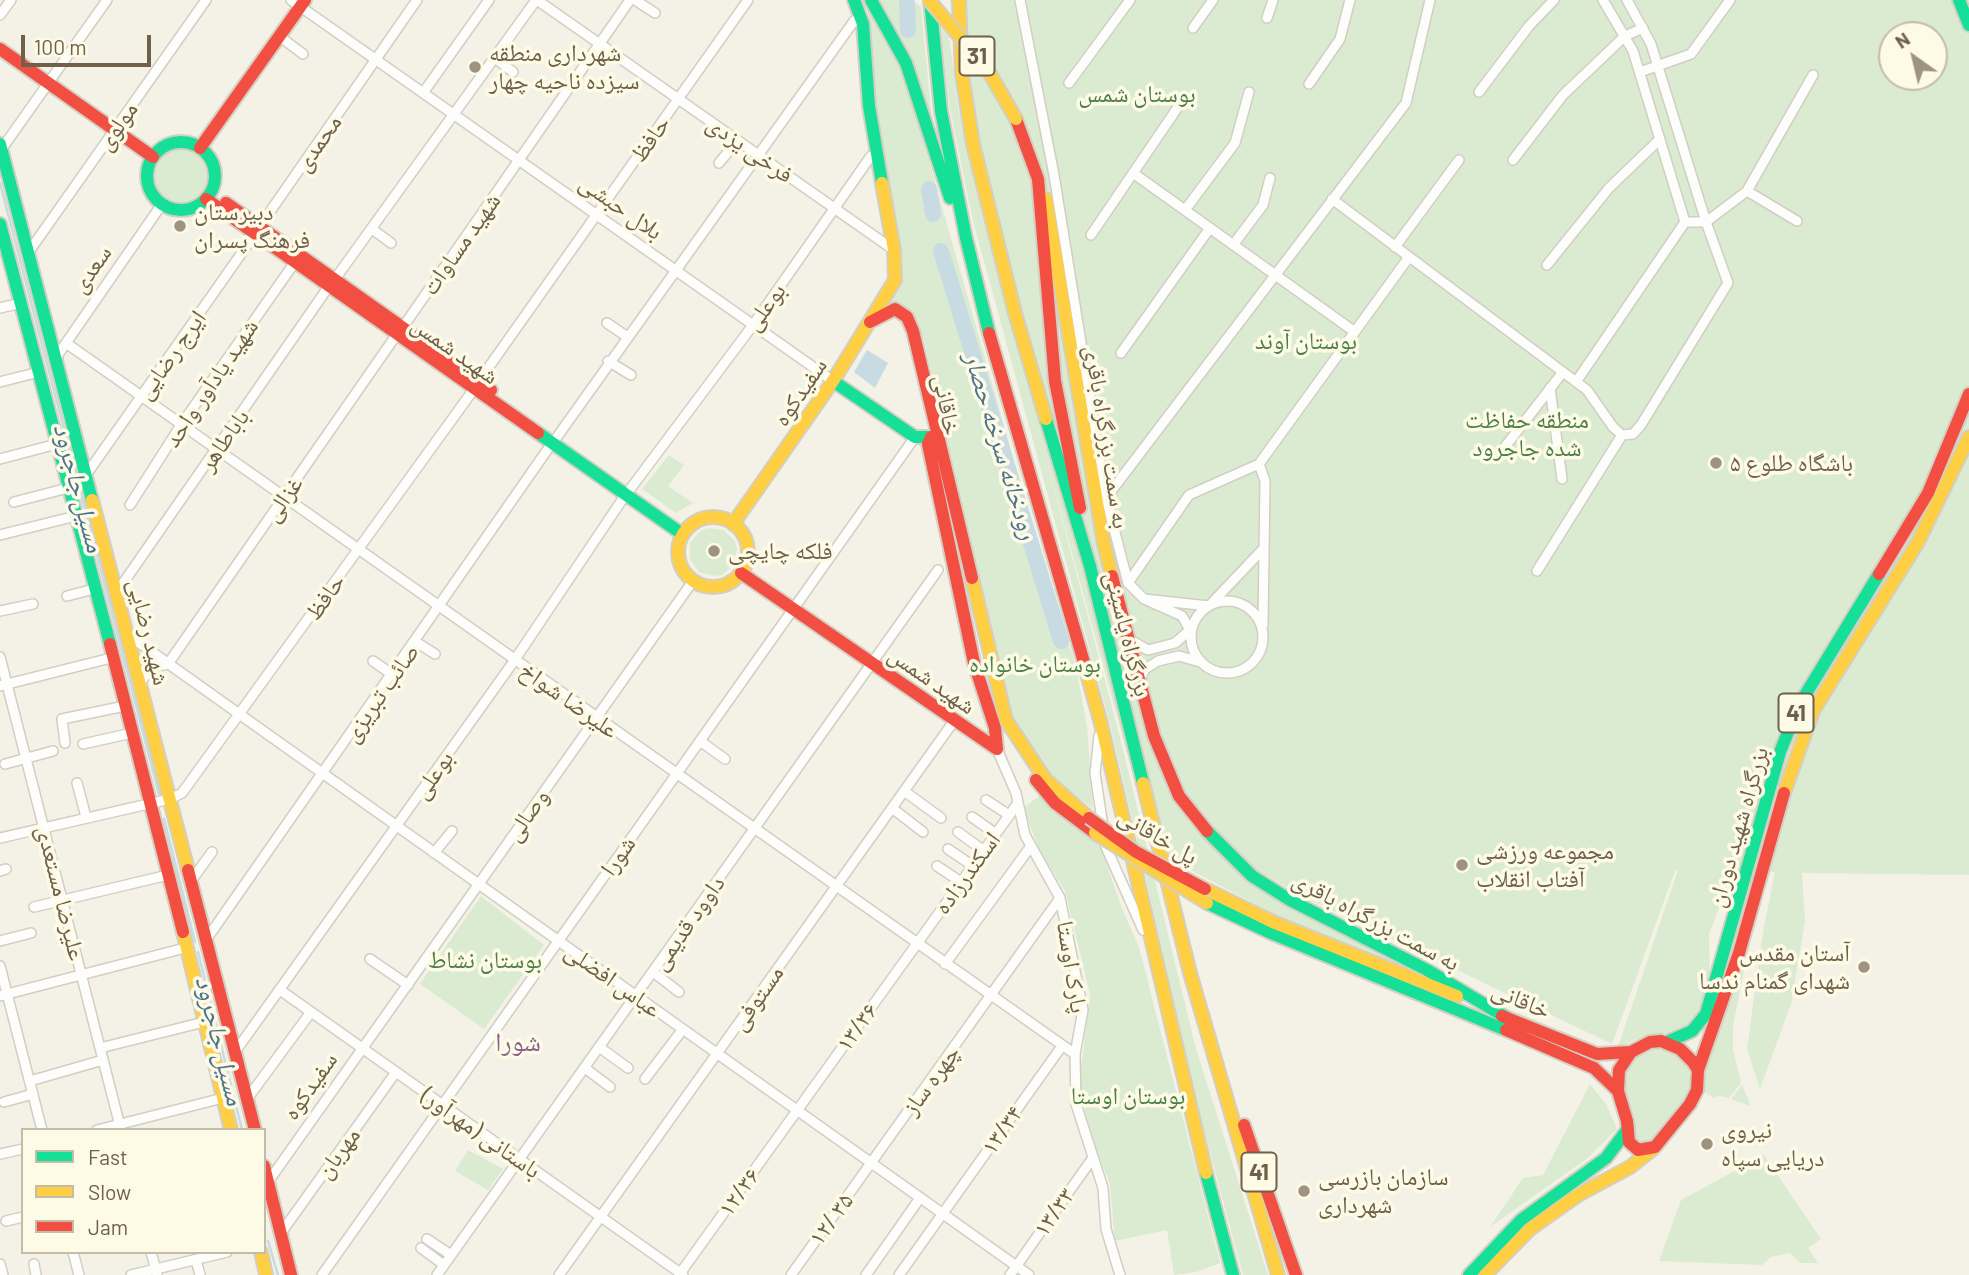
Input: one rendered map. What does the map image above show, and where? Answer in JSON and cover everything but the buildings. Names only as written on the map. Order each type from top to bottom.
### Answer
[{"type":"main road","points":[[854,0],[863,24],[869,106],[894,250]]},
{"type":"main road","points":[[872,0],[906,62],[937,164],[966,238]]},
{"type":"main road","name":"بزرگراه یاسینی","points":[[929,0],[941,111],[966,238],[987,325],[1101,724],[1198,1144],[1233,1275]]},
{"type":"main road","name":"31","points":[[929,0],[989,72],[1016,119],[1038,179]]},
{"type":"main road","name":"بزرگراه یاسینی","points":[[959,0],[962,74],[973,144],[1015,313],[1090,566],[1190,973],[1278,1275]]},
{"type":"main road","points":[[1959,0],[1969,25]]},
{"type":"main road","points":[[200,148],[279,36],[298,2]]},
{"type":"main road","points":[[0,49],[153,156]]},
{"type":"main road","points":[[191,143],[200,148],[213,164],[215,175],[208,196],[192,208],[182,210],[162,204],[149,187],[148,166],[153,156],[170,144],[191,143]]},
{"type":"main road","name":"شهید رضایی","points":[[1,147],[254,1128]]},
{"type":"main road","points":[[1038,179],[1055,381],[1090,566]]},
{"type":"main road","name":"به سمت بزرگراه باقری","points":[[1038,179],[1045,195],[1092,481],[1126,638],[1160,757],[1179,796],[1203,830],[1233,861],[1290,900],[1427,970],[1507,1018]]},
{"type":"main road","name":"شهید شمس","points":[[208,196],[684,531]]},
{"type":"main road","name":"شهید رضایی","points":[[0,228],[150,803],[230,1128]]},
{"type":"main road","name":"شهید شمس","points":[[257,230],[295,262],[332,282]]},
{"type":"main road","name":"سفیدکوه","points":[[733,524],[833,382],[895,280],[894,250]]},
{"type":"main road","points":[[870,322],[889,310],[901,312],[913,331],[919,358]]},
{"type":"main road","name":"خاقانی","points":[[919,358],[918,375],[930,437],[1001,722],[1015,748],[1047,794],[1095,833]]},
{"type":"main road","name":"خاقانی","points":[[919,358],[1006,720],[1020,746],[1045,779],[1089,818]]},
{"type":"main road","name":"بلال حبشی","points":[[833,382],[915,437]]},
{"type":"main road","name":"بزرگراه شهید دوران","points":[[1667,1042],[1692,1031],[1706,1014],[1780,752],[1794,716],[1822,665],[1903,538],[1928,493],[1969,394]]},
{"type":"main road","points":[[915,437],[930,437],[928,444],[974,663],[995,728],[997,749]]},
{"type":"main road","name":"بزرگراه شهید دوران","points":[[1698,1070],[1739,953],[1794,759],[1813,711],[1918,542],[1969,437]]},
{"type":"main road","points":[[713,517],[733,524],[741,531],[748,552],[741,573],[724,585],[713,587],[693,580],[680,563],[678,552],[684,531],[702,519],[713,517]]},
{"type":"main road","name":"شهید شمس","points":[[741,573],[997,749]]},
{"type":"main road","name":"پل خاقانی","points":[[1089,818],[1136,852],[1205,889]]},
{"type":"main road","name":"پل خاقانی","points":[[1095,833],[1156,874],[1207,903]]},
{"type":"main road","name":"خاقانی","points":[[1205,889],[1275,923],[1597,1055],[1631,1052]]},
{"type":"main road","name":"خاقانی","points":[[1207,903],[1271,933],[1396,982],[1594,1068],[1618,1091]]},
{"type":"main road","name":"41","points":[[1631,1052],[1650,1042],[1667,1042]]},
{"type":"main road","points":[[1667,1042],[1680,1049],[1698,1070]]},
{"type":"main road","points":[[1631,1052],[1619,1070],[1618,1091],[1629,1142],[1633,1147],[1644,1151],[1655,1147]]},
{"type":"main road","points":[[1594,1068],[1603,1071],[1610,1063],[1606,1056],[1597,1055]]},
{"type":"main road","name":"41","points":[[1485,1275],[1530,1229],[1578,1195],[1630,1167],[1655,1147],[1690,1104],[1697,1090],[1698,1070]]},
{"type":"main road","name":"41","points":[[1218,1072],[1235,1096],[1296,1275]]},
{"type":"main road","points":[[1469,1275],[1521,1220],[1606,1158],[1628,1129]]},
{"type":"main road","points":[[266,1174],[290,1275]]},
{"type":"main road","points":[[261,1254],[266,1275]]},
{"type":"street","points":[[0,16],[11,0]]},
{"type":"street","points":[[1,147],[107,0]]},
{"type":"street","name":"مولوی","points":[[28,253],[206,0]]},
{"type":"street","name":"محمدی","points":[[257,230],[417,0]]},
{"type":"street","points":[[422,93],[489,0]]},
{"type":"street","name":"فرخی یزدی","points":[[536,0],[894,250]]},
{"type":"street","name":"باباطاهر","points":[[117,592],[332,282],[455,116],[536,0]]},
{"type":"street","points":[[519,160],[633,0],[655,13]]},
{"type":"street","name":"حافظ","points":[[170,799],[182,793],[241,715],[748,0]]},
{"type":"street","points":[[1020,0],[1054,175],[1106,498],[1128,583],[1144,599],[1182,616],[1193,647],[1203,663]]},
{"type":"street","points":[[1069,83],[1130,0]]},
{"type":"street","points":[[1193,28],[1213,0]]},
{"type":"street","points":[[1267,18],[1273,0]]},
{"type":"street","points":[[1309,84],[1340,39],[1350,0]]},
{"type":"street","points":[[1106,498],[1406,103],[1430,0]]},
{"type":"street","points":[[1479,92],[1529,26],[1555,0]]},
{"type":"street","points":[[1332,199],[1587,390],[1613,427],[1622,435],[1633,434],[1725,292],[1728,283],[1706,222],[1658,66],[1628,0]]},
{"type":"street","points":[[1640,72],[1691,54],[1730,0]]},
{"type":"street","name":"بلال حبشی","points":[[298,2],[422,93],[833,382]]},
{"type":"street","points":[[1607,2],[1640,72],[1685,222]]},
{"type":"street","name":"صائب تبریزی","points":[[206,940],[439,609],[608,361],[759,156],[854,21]]},
{"type":"street","points":[[1513,160],[1563,95],[1625,36],[1643,28]]},
{"type":"street","points":[[279,36],[303,54]]},
{"type":"street","points":[[495,58],[513,72]]},
{"type":"street","points":[[1685,222],[1706,222],[1747,191],[1813,75]]},
{"type":"street","points":[[1185,210],[1235,143],[1249,92]]},
{"type":"street","points":[[1091,236],[1178,107]]},
{"type":"street","points":[[1547,265],[1609,188],[1660,139]]},
{"type":"street","points":[[719,163],[737,141]]},
{"type":"street","name":"بوعلی","points":[[235,1052],[514,661],[628,491],[753,325],[871,156]]},
{"type":"street","name":"شهید مساوات","points":[[400,331],[519,160]]},
{"type":"street","points":[[1395,247],[1459,160]]},
{"type":"street","points":[[1133,173],[1355,331]]},
{"type":"street","points":[[1233,245],[1263,205],[1270,178]]},
{"type":"street","points":[[1747,191],[1797,221]]},
{"type":"street","name":"سعدی","points":[[55,359],[162,204]]},
{"type":"street","points":[[1576,382],[1685,222]]},
{"type":"street","points":[[1121,353],[1210,228]]},
{"type":"street","points":[[372,229],[391,243]]},
{"type":"street","name":"ایرج رضایی","points":[[86,475],[257,230]]},
{"type":"street","points":[[1128,583],[1189,495],[1259,464],[1409,257]]},
{"type":"street","name":"شهید یادآور واحد","points":[[130,505],[181,425],[295,262]]},
{"type":"street","points":[[0,308],[21,303]]},
{"type":"street","points":[[607,323],[626,336]]},
{"type":"street","name":"غزالی","points":[[169,664],[400,331]]},
{"type":"street","name":"علیرضا شواخ","points":[[65,343],[439,609],[1075,1054]]},
{"type":"street","points":[[608,361],[631,375]]},
{"type":"street","points":[[0,382],[39,372]]},
{"type":"street","points":[[1504,448],[1563,372]]},
{"type":"street","points":[[1550,388],[1562,479]]},
{"type":"street","points":[[1537,571],[1622,435]]},
{"type":"street","name":"شورا","points":[[324,1272],[915,437]]},
{"type":"street","points":[[0,459],[57,444]]},
{"type":"street","points":[[1139,683],[1145,669],[1158,661],[1179,656],[1190,657],[1216,672],[1227,673],[1249,666],[1262,646],[1265,481],[1259,464]]},
{"type":"street","points":[[14,502],[68,488]]},
{"type":"street","points":[[0,535],[76,516]]},
{"type":"street","points":[[1126,638],[1148,650],[1175,643],[1264,548]]},
{"type":"street","name":"داوود قدیمی","points":[[437,1275],[938,570]]},
{"type":"street","name":"وصالی","points":[[362,1048],[693,580]]},
{"type":"street","points":[[66,596],[94,589]]},
{"type":"street","points":[[1144,599],[1209,607],[1220,602],[1244,605],[1254,612],[1262,630]]},
{"type":"street","points":[[0,611],[33,604]]},
{"type":"street","name":"عباس افضلی","points":[[128,635],[1029,1275]]},
{"type":"street","points":[[416,642],[435,654]]},
{"type":"street","name":"علیرضا مستعدی","points":[[0,657],[4,685],[44,826],[120,1127]]},
{"type":"street","points":[[4,685],[111,658]]},
{"type":"street","points":[[373,662],[393,675]]},
{"type":"street","points":[[140,682],[151,668],[169,664]]},
{"type":"street","points":[[65,743],[62,719],[125,706]]},
{"type":"street","name":"مستوفی","points":[[559,1275],[954,721]]},
{"type":"street","points":[[1101,724],[1095,773],[1106,847],[1111,865],[1153,950]]},
{"type":"street","points":[[83,744],[132,733]]},
{"type":"street","points":[[700,741],[725,759]]},
{"type":"street","name":"پارک اوستا","points":[[997,749],[1018,803],[1025,835],[1060,898],[1083,1010],[1075,1054],[1076,1104],[1103,1188],[1106,1229],[1120,1275]]},
{"type":"street","points":[[5,764],[53,751]]},
{"type":"street","points":[[77,783],[86,817]]},
{"type":"street","points":[[904,791],[941,818]]},
{"type":"street","points":[[0,838],[170,799]]},
{"type":"street","points":[[986,800],[1009,815]]},
{"type":"street","name":"اسکندرزاده","points":[[917,944],[1018,803]]},
{"type":"street","points":[[892,808],[923,832]]},
{"type":"street","points":[[972,817],[996,834]]},
{"type":"street","points":[[435,853],[452,831]]},
{"type":"street","points":[[958,832],[984,851]]},
{"type":"street","points":[[945,964],[1031,846]]},
{"type":"street","points":[[948,849],[973,866]]},
{"type":"street","points":[[191,881],[212,852]]},
{"type":"street","points":[[937,866],[961,882]]},
{"type":"street","points":[[34,906],[168,875]]},
{"type":"street","name":"چهره ساز","points":[[871,1163],[1060,898]]},
{"type":"street","points":[[0,941],[30,933]]},
{"type":"street","name":"۱۳/۳۶","points":[[797,1111],[917,944]]},
{"type":"street","points":[[4,995],[185,948]]},
{"type":"street","points":[[370,959],[408,985]]},
{"type":"street","points":[[0,966],[4,995],[42,1128]]},
{"type":"street","points":[[653,972],[679,992]]},
{"type":"street","name":"باستانی (مهرآور)","points":[[280,990],[681,1275]]},
{"type":"street","points":[[247,1099],[311,1012]]},
{"type":"street","points":[[100,1048],[204,1022]]},
{"type":"street","points":[[645,1079],[682,1029]]},
{"type":"street","name":"۱۳/۳۴","points":[[899,1275],[1062,1046]]},
{"type":"street","points":[[599,1047],[628,1068]]},
{"type":"street","name":"سفیدکوه","points":[[268,1182],[362,1048]]},
{"type":"street","points":[[30,1081],[103,1060]]},
{"type":"street","points":[[585,1068],[610,1087]]},
{"type":"street","name":"مهربان","points":[[281,1233],[396,1072]]},
{"type":"street","points":[[4,1102],[33,1094]]},
{"type":"street","points":[[120,1127],[223,1098]]},
{"type":"street","name":"۱۲/۳۶","points":[[681,1275],[797,1111]]},
{"type":"street","points":[[0,1154],[21,1149]]},
{"type":"street","name":"۱۳/۳۳","points":[[1010,1275],[1092,1159]]},
{"type":"street","name":"۱۲/ ۳۵","points":[[791,1275],[871,1163]]},
{"type":"street","points":[[866,1275],[920,1198]]},
{"type":"street","points":[[6,1221],[21,1217]]},
{"type":"street","points":[[427,1239],[451,1255]]},
{"type":"street","points":[[421,1248],[444,1265]]},
{"type":"street","points":[[74,1254],[79,1275]]},
{"type":"street","points":[[152,1254],[156,1272]]},
{"type":"street","points":[[131,1275],[156,1272],[218,1254]]},
{"type":"street","points":[[196,1259],[200,1275]]},
{"type":"street","points":[[0,1264],[3,1275]]},
{"type":"street","points":[[34,1264],[36,1275]]},
{"type":"street","points":[[324,1272],[335,1275]]},
{"type":"green space","name":"بوستان خانواده","points":[[861,0],[866,0],[901,62],[1023,492],[1076,666],[1087,726],[1093,809],[1044,771],[1013,721],[924,340],[908,310],[893,303],[885,307],[901,271],[901,260],[875,104],[868,12]]},
{"type":"green space","points":[[877,0],[912,0],[921,7],[931,110],[941,164]]},
{"type":"green space","name":"منطقه حفاظت شده جاجرود","points":[[950,0],[1969,0],[1969,875],[1802,873],[1805,921],[1791,1004],[1760,1089],[1747,1049],[1763,932],[1775,872],[1733,872],[1709,934],[1710,981],[1705,1001],[1692,1023],[1675,1033],[1650,1034],[1618,1047],[1678,870],[1675,871],[1612,1044],[1304,897],[1245,863],[1229,864],[1279,900],[1456,990],[1280,917],[1175,862],[1157,862],[1044,451],[1121,741],[1196,1049],[1268,1275],[1243,1275],[1203,1127],[1110,724],[972,217],[949,104],[940,27],[949,36],[960,120]]},
{"type":"green space","points":[[182,148],[193,150],[202,156],[208,165],[208,187],[202,196],[193,202],[182,204],[171,202],[162,196],[156,187],[154,176],[156,165],[162,156],[171,150]]},
{"type":"green space","points":[[669,455],[684,465],[668,486],[693,503],[676,513],[642,489]]},
{"type":"green space","points":[[708,528],[724,530],[735,541],[737,549],[734,565],[722,575],[699,572],[690,559],[690,543],[700,531]]},
{"type":"green space","name":"بوستان اوستا","points":[[1039,796],[1101,847],[1121,906],[1139,947],[1220,1263],[1196,1272],[1174,1275],[1167,1230],[1115,1241],[1110,1184],[1092,1140],[1079,1086],[1090,994],[1065,891],[1040,851],[1023,808]]},
{"type":"green space","name":"بوستان نشاط","points":[[481,896],[544,945],[484,1029],[420,984]]},
{"type":"green space","points":[[1746,961],[1733,1026],[1733,1049],[1741,1083],[1729,1098],[1714,1098],[1703,1091],[1708,1057]]},
{"type":"green space","points":[[1659,1049],[1673,1053],[1689,1069],[1691,1093],[1654,1140],[1643,1147],[1634,1135],[1623,1090],[1628,1063],[1646,1050]]},
{"type":"green space","points":[[1590,1084],[1606,1104],[1617,1129],[1588,1158],[1490,1227],[1523,1178],[1543,1175]]},
{"type":"green space","points":[[1742,1085],[1750,1104],[1750,1106],[1731,1099]]},
{"type":"green space","points":[[468,1150],[503,1169],[488,1190],[455,1171]]},
{"type":"green space","points":[[1764,1155],[1821,1239],[1808,1248],[1818,1263],[1800,1263],[1790,1253],[1771,1257],[1762,1265],[1659,1261],[1681,1200]]},
{"type":"shaded area","points":[[867,350],[888,363],[875,388],[854,372]]},
{"type":"waterway","name":"رودخانه سرخه حصار","points":[[907,3],[908,30]]},
{"type":"waterway","name":"مسیل جاجرود","points":[[0,183],[159,794]]},
{"type":"waterway","name":"رودخانه سرخه حصار","points":[[929,189],[933,214]]},
{"type":"waterway","name":"رودخانه سرخه حصار","points":[[941,251],[1061,641]]},
{"type":"waterway","name":"مسیل جاجرود","points":[[164,819],[195,942]]},
{"type":"waterway","name":"مسیل جاجرود","points":[[198,952],[242,1128]]},
{"type":"waterway","name":"مسیل جاجرود","points":[[268,1241],[278,1275]]},
{"type":"traffic: fast","points":[[854,0],[863,24],[869,106],[882,183]]},
{"type":"traffic: fast","points":[[871,0],[906,63],[950,198]]},
{"type":"traffic: fast","points":[[930,0],[941,111],[966,238],[989,333]]},
{"type":"traffic: fast","points":[[1959,0],[1969,25]]},
{"type":"traffic: fast","points":[[181,142],[194,145],[205,152],[212,163],[215,176],[212,189],[205,200],[194,207],[181,210],[168,207],[157,200],[150,189],[147,176],[150,163],[157,152],[168,145],[181,142]]},
{"type":"traffic: fast","points":[[0,144],[92,500]]},
{"type":"traffic: fast","points":[[0,224],[110,644]]},
{"type":"traffic: fast","points":[[833,381],[915,437],[931,437]]},
{"type":"traffic: fast","points":[[1046,419],[1090,566],[1143,783]]},
{"type":"traffic: fast","points":[[538,433],[682,534]]},
{"type":"traffic: fast","points":[[1667,1042],[1692,1031],[1706,1014],[1780,752],[1799,705],[1879,574]]},
{"type":"traffic: fast","points":[[1207,831],[1252,876],[1290,900],[1427,970],[1507,1018]]},
{"type":"traffic: fast","points":[[1207,903],[1271,933],[1506,1030]]},
{"type":"traffic: fast","points":[[1469,1275],[1521,1220],[1606,1158],[1628,1129]]},
{"type":"traffic: fast","points":[[1206,1173],[1233,1275]]},
{"type":"traffic: slow","points":[[929,0],[989,72],[1016,119]]},
{"type":"traffic: slow","points":[[959,0],[962,74],[973,144],[1015,313],[1046,419]]},
{"type":"traffic: slow","points":[[733,524],[833,381],[895,280],[894,250],[882,183]]},
{"type":"traffic: slow","points":[[1046,199],[1104,544],[1112,576]]},
{"type":"traffic: slow","points":[[1784,793],[1813,711],[1918,542],[1969,437]]},
{"type":"traffic: slow","points":[[92,500],[188,870]]},
{"type":"traffic: slow","points":[[713,517],[738,527],[748,552],[738,577],[713,587],[688,577],[678,552],[688,527],[713,517]]},
{"type":"traffic: slow","points":[[972,578],[1006,720],[1045,779],[1089,818]]},
{"type":"traffic: slow","points":[[1085,666],[1206,1173]]},
{"type":"traffic: slow","points":[[1143,783],[1190,973],[1278,1275]]},
{"type":"traffic: slow","points":[[1095,833],[1207,903]]},
{"type":"traffic: slow","points":[[1205,889],[1275,923],[1457,996]]},
{"type":"traffic: slow","points":[[183,932],[231,1128]]},
{"type":"traffic: slow","points":[[1485,1275],[1530,1229],[1578,1195],[1630,1167],[1653,1149]]},
{"type":"traffic: slow","points":[[261,1254],[266,1275]]},
{"type":"traffic: jam","points":[[200,148],[305,0]]},
{"type":"traffic: jam","points":[[0,49],[153,157]]},
{"type":"traffic: jam","points":[[1016,119],[1038,179],[1055,381],[1080,508]]},
{"type":"traffic: jam","points":[[206,199],[538,433]]},
{"type":"traffic: jam","points":[[226,203],[491,390]]},
{"type":"traffic: jam","points":[[870,322],[895,309],[907,317],[913,331],[972,578]]},
{"type":"traffic: jam","points":[[989,333],[1085,666]]},
{"type":"traffic: jam","points":[[1879,574],[1928,493],[1969,394]]},
{"type":"traffic: jam","points":[[931,437],[928,444],[974,663],[995,728],[997,749]]},
{"type":"traffic: jam","points":[[741,573],[997,749]]},
{"type":"traffic: jam","points":[[1112,576],[1154,736],[1179,796],[1207,831]]},
{"type":"traffic: jam","points":[[110,644],[183,932]]},
{"type":"traffic: jam","points":[[1036,780],[1055,803],[1095,833]]},
{"type":"traffic: jam","points":[[1698,1070],[1739,953],[1784,793]]},
{"type":"traffic: jam","points":[[1089,818],[1136,852],[1205,889]]},
{"type":"traffic: jam","points":[[188,870],[254,1128]]},
{"type":"traffic: jam","points":[[1502,1016],[1597,1054],[1631,1052]]},
{"type":"traffic: jam","points":[[1506,1030],[1594,1068],[1618,1091]]},
{"type":"traffic: jam","points":[[1661,1041],[1680,1049],[1693,1062],[1698,1070],[1697,1090],[1690,1104],[1655,1147],[1638,1150],[1629,1142],[1627,1121],[1618,1091],[1619,1070],[1631,1052],[1650,1042],[1661,1041]]},
{"type":"traffic: jam","points":[[1244,1125],[1296,1275]]},
{"type":"traffic: jam","points":[[266,1174],[291,1275]]},
{"type":"place","name":"شهرداری منطقه سیزده ناحیه چهار","points":[[475,67]]},
{"type":"place","name":"دبیرستان فرهنگ پسران","points":[[180,226]]},
{"type":"place","name":"باشگاه طلوع ۵","points":[[1716,463]]},
{"type":"place","name":"فلکه چایچی","points":[[714,551]]},
{"type":"place","name":"مجموعه ورزشی آفتاب انقلاب","points":[[1462,865]]},
{"type":"place","name":"آستان مقدس شهدای گمنام ندسا","points":[[1864,967]]},
{"type":"place","name":"نیروی دریایی سپاه","points":[[1707,1144]]},
{"type":"place","name":"سازمان بازرسی شهرداری","points":[[1304,1191]]},
{"type":"district","name":"شورا","points":[[518,1042]]},
{"type":"park label","name":"بوستان شمس","points":[[1137,94]]},
{"type":"park label","name":"بوستان آوند","points":[[1306,341]]}]
